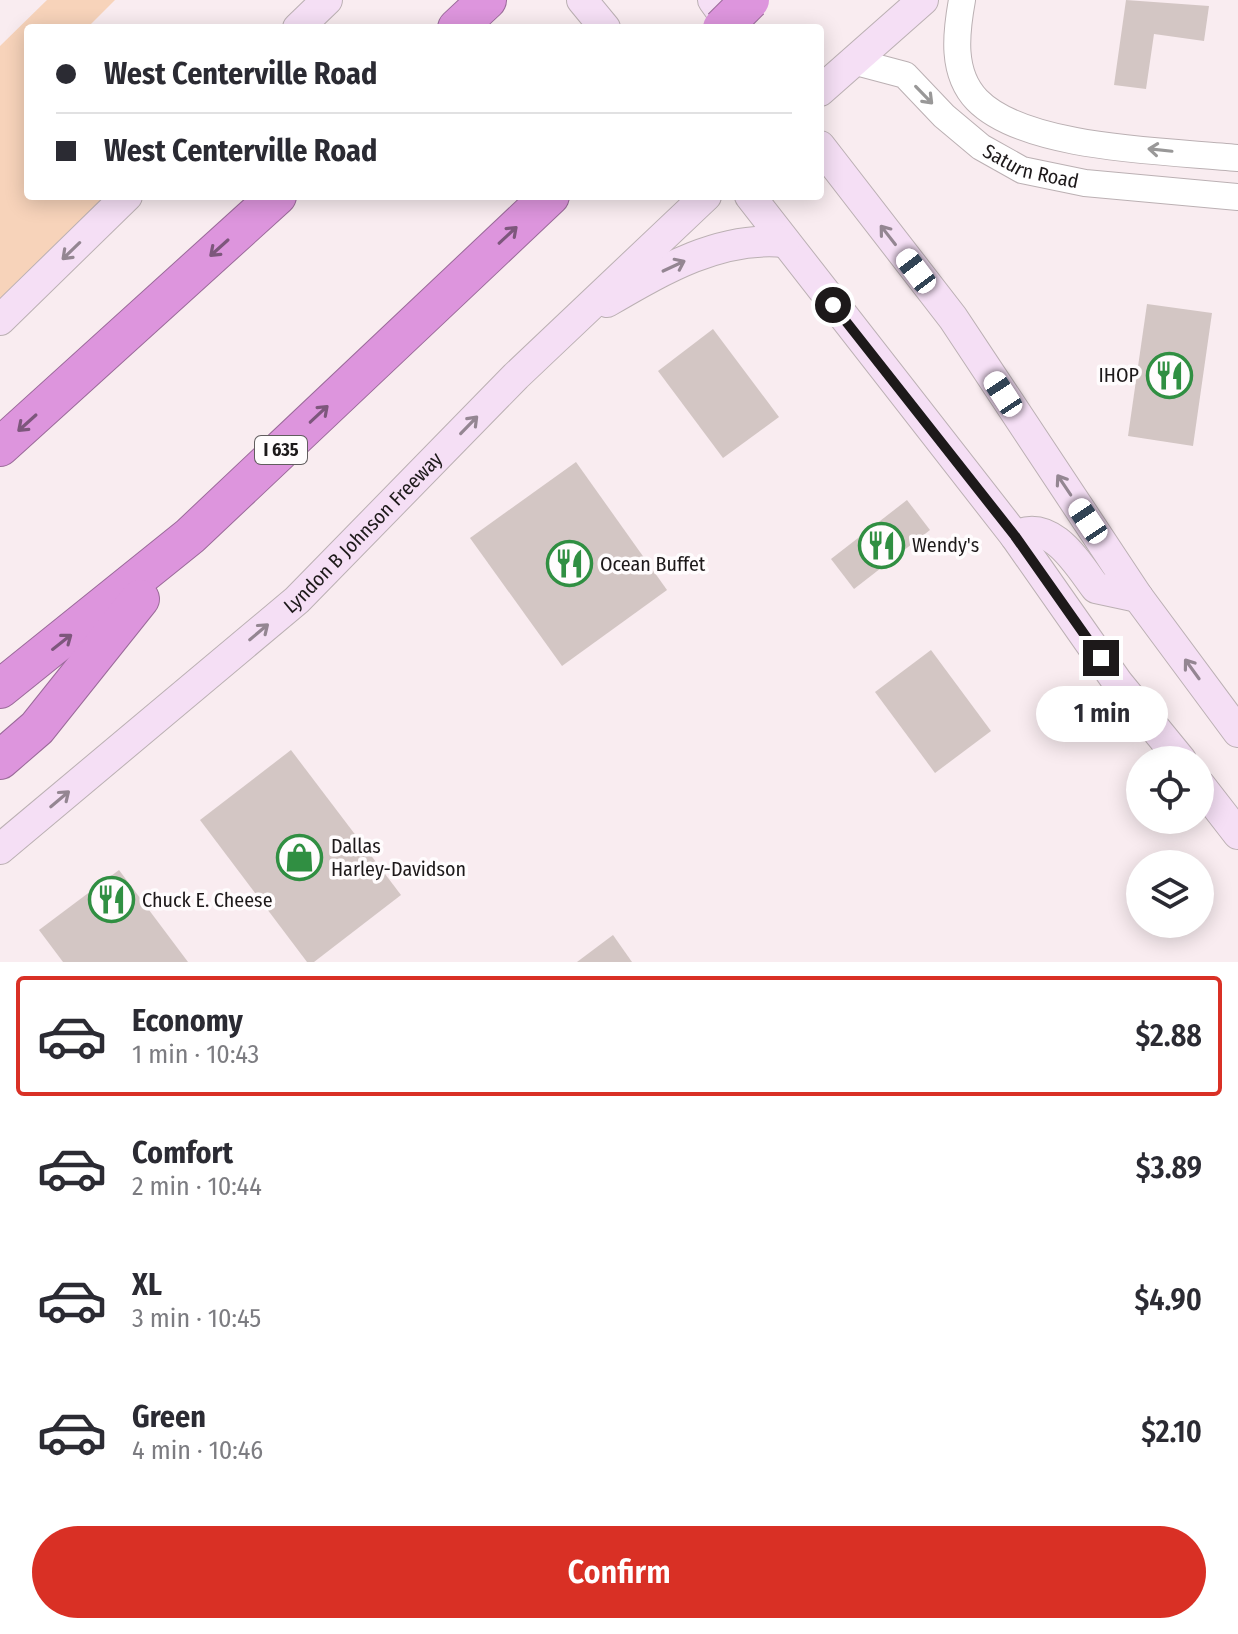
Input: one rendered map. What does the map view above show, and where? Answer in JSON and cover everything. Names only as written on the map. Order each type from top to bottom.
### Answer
[{"type":"highway","points":[[461,24],[487,0]]},
{"type":"highway","points":[[726,24],[750,0]]},
{"type":"highway","points":[[0,447],[273,200]]},
{"type":"highway","name":"I 635","points":[[0,689],[190,536],[546,200]]},
{"type":"highway","points":[[0,760],[37,728],[190,536]]},
{"type":"main road","points":[[302,24],[327,0]]},
{"type":"main road","points":[[582,0],[602,24]]},
{"type":"main road","points":[[713,0],[730,24]]},
{"type":"main road","points":[[824,88],[923,0]]},
{"type":"main road","points":[[824,151],[953,318],[1138,597],[1238,732]]},
{"type":"main road","points":[[0,320],[123,200]]},
{"type":"main road","name":"Lyndon B Johnson Freeway","points":[[0,849],[297,600],[516,376],[702,200]]},
{"type":"main road","points":[[753,200],[1015,536],[1118,683],[1170,746]]},
{"type":"main road","points":[[581,317],[663,271],[711,250],[759,240],[784,242]]},
{"type":"main road","points":[[1015,536],[1033,531],[1049,534],[1070,554],[1096,588],[1138,597]]},
{"type":"main road","points":[[1214,803],[1238,834]]},
{"type":"street","name":"Saturn Road","points":[[962,0],[956,36],[961,71],[976,99],[1009,123],[1070,141],[1238,158]]},
{"type":"street","name":"Saturn Road","points":[[856,62],[905,75],[944,116],[981,147],[1022,170],[1085,183],[1238,197]]},
{"type":"shaded area","points":[[47,0],[115,0],[91,24],[24,24],[24,200],[120,200],[0,315],[0,46]]},
{"type":"building","points":[[1126,0],[1209,6],[1204,41],[1154,34],[1146,89],[1114,85]]},
{"type":"building","name":"IHOP","points":[[1147,304],[1212,313],[1193,446],[1128,436]]},
{"type":"building","points":[[713,329],[779,417],[723,458],[658,371]]},
{"type":"building","name":"Ocean Buffet","points":[[576,462],[667,590],[562,666],[470,538]]},
{"type":"building","name":"Wendy's","points":[[907,500],[930,530],[854,589],[831,559]]},
{"type":"building","points":[[931,650],[991,731],[935,773],[875,692]]},
{"type":"building","name":"Dallas Harley-Davidson","points":[[291,750],[401,895],[314,962],[307,962],[200,820]]},
{"type":"building","name":"Chuck E. Cheese","points":[[119,870],[188,962],[63,962],[39,930]]},
{"type":"building","points":[[613,935],[632,962],[577,962]]},
{"type":"place","name":"IHOP","points":[[1170,375]]},
{"type":"place","name":"Wendy's","points":[[881,545]]},
{"type":"place","name":"Ocean Buffet","points":[[569,564]]},
{"type":"place","name":"Dallas Harley-Davidson","points":[[300,858]]},
{"type":"place","name":"Chuck E. Cheese","points":[[111,900]]},
{"type":"route","points":[[833,305],[1015,536],[1101,658]]}]
